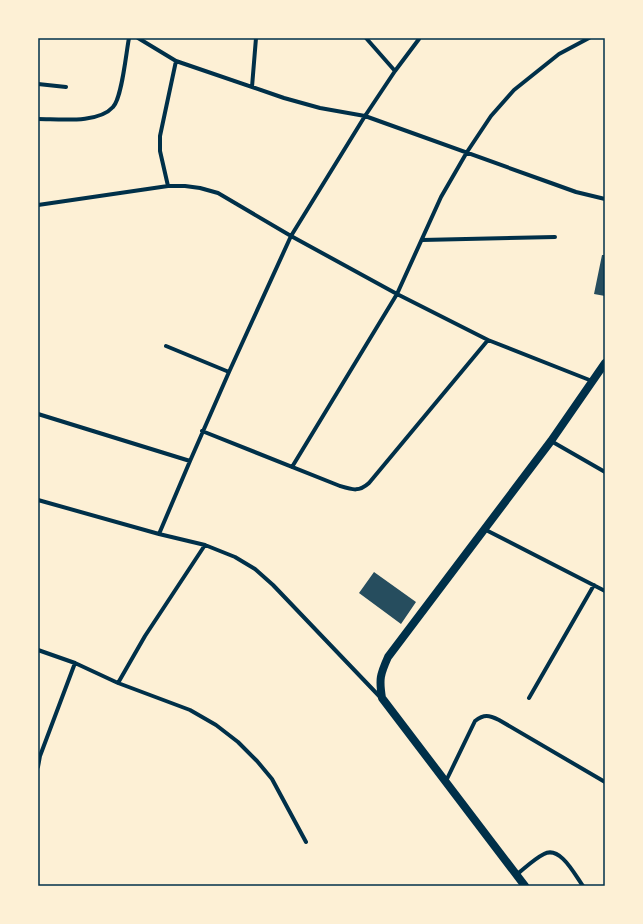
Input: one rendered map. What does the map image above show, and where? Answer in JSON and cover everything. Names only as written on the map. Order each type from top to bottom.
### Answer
[{"type":"main road","points":[[525,886],[382,698],[380,682],[382,670],[388,657],[551,441],[605,363]]},
{"type":"street","points":[[38,119],[95,118],[105,114],[114,107],[119,95],[129,38]]},
{"type":"street","points":[[138,38],[176,61],[284,98],[320,108],[365,116],[557,185],[605,199]]},
{"type":"street","points":[[252,87],[256,38]]},
{"type":"street","points":[[366,38],[395,71]]},
{"type":"street","points":[[159,534],[202,431],[291,236],[365,116],[395,71],[420,38]]},
{"type":"street","points":[[292,467],[397,294],[441,197],[467,152],[491,116],[514,90],[559,54],[589,38]]},
{"type":"street","points":[[168,186],[160,151],[160,136],[176,61]]},
{"type":"street","points":[[38,84],[66,87]]},
{"type":"street","points":[[38,204],[168,186],[200,188],[218,193],[291,236],[397,294],[488,340],[592,381]]},
{"type":"street","points":[[422,240],[555,237]]},
{"type":"street","points":[[202,431],[352,490],[362,488],[369,483],[488,340]]},
{"type":"street","points":[[166,346],[229,372]]},
{"type":"street","points":[[38,414],[190,461]]},
{"type":"street","points":[[551,441],[605,472]]},
{"type":"street","points":[[38,500],[159,534],[205,545],[235,557],[255,569],[273,585],[382,698]]},
{"type":"street","points":[[484,528],[605,591]]},
{"type":"street","points":[[118,683],[145,636],[205,545]]},
{"type":"street","points":[[529,698],[594,585]]},
{"type":"street","points":[[38,650],[75,663],[118,683],[190,710],[216,725],[238,742],[257,761],[272,780],[306,842]]},
{"type":"street","points":[[38,767],[40,756],[75,663]]},
{"type":"street","points":[[446,782],[476,721],[482,716],[491,716],[605,782]]},
{"type":"street","points":[[516,875],[544,854],[550,852],[557,853],[562,857],[583,886]]},
{"type":"building","points":[[602,255],[605,255],[605,296],[594,294]]},
{"type":"building","points":[[374,572],[416,602],[401,624],[359,593]]}]
